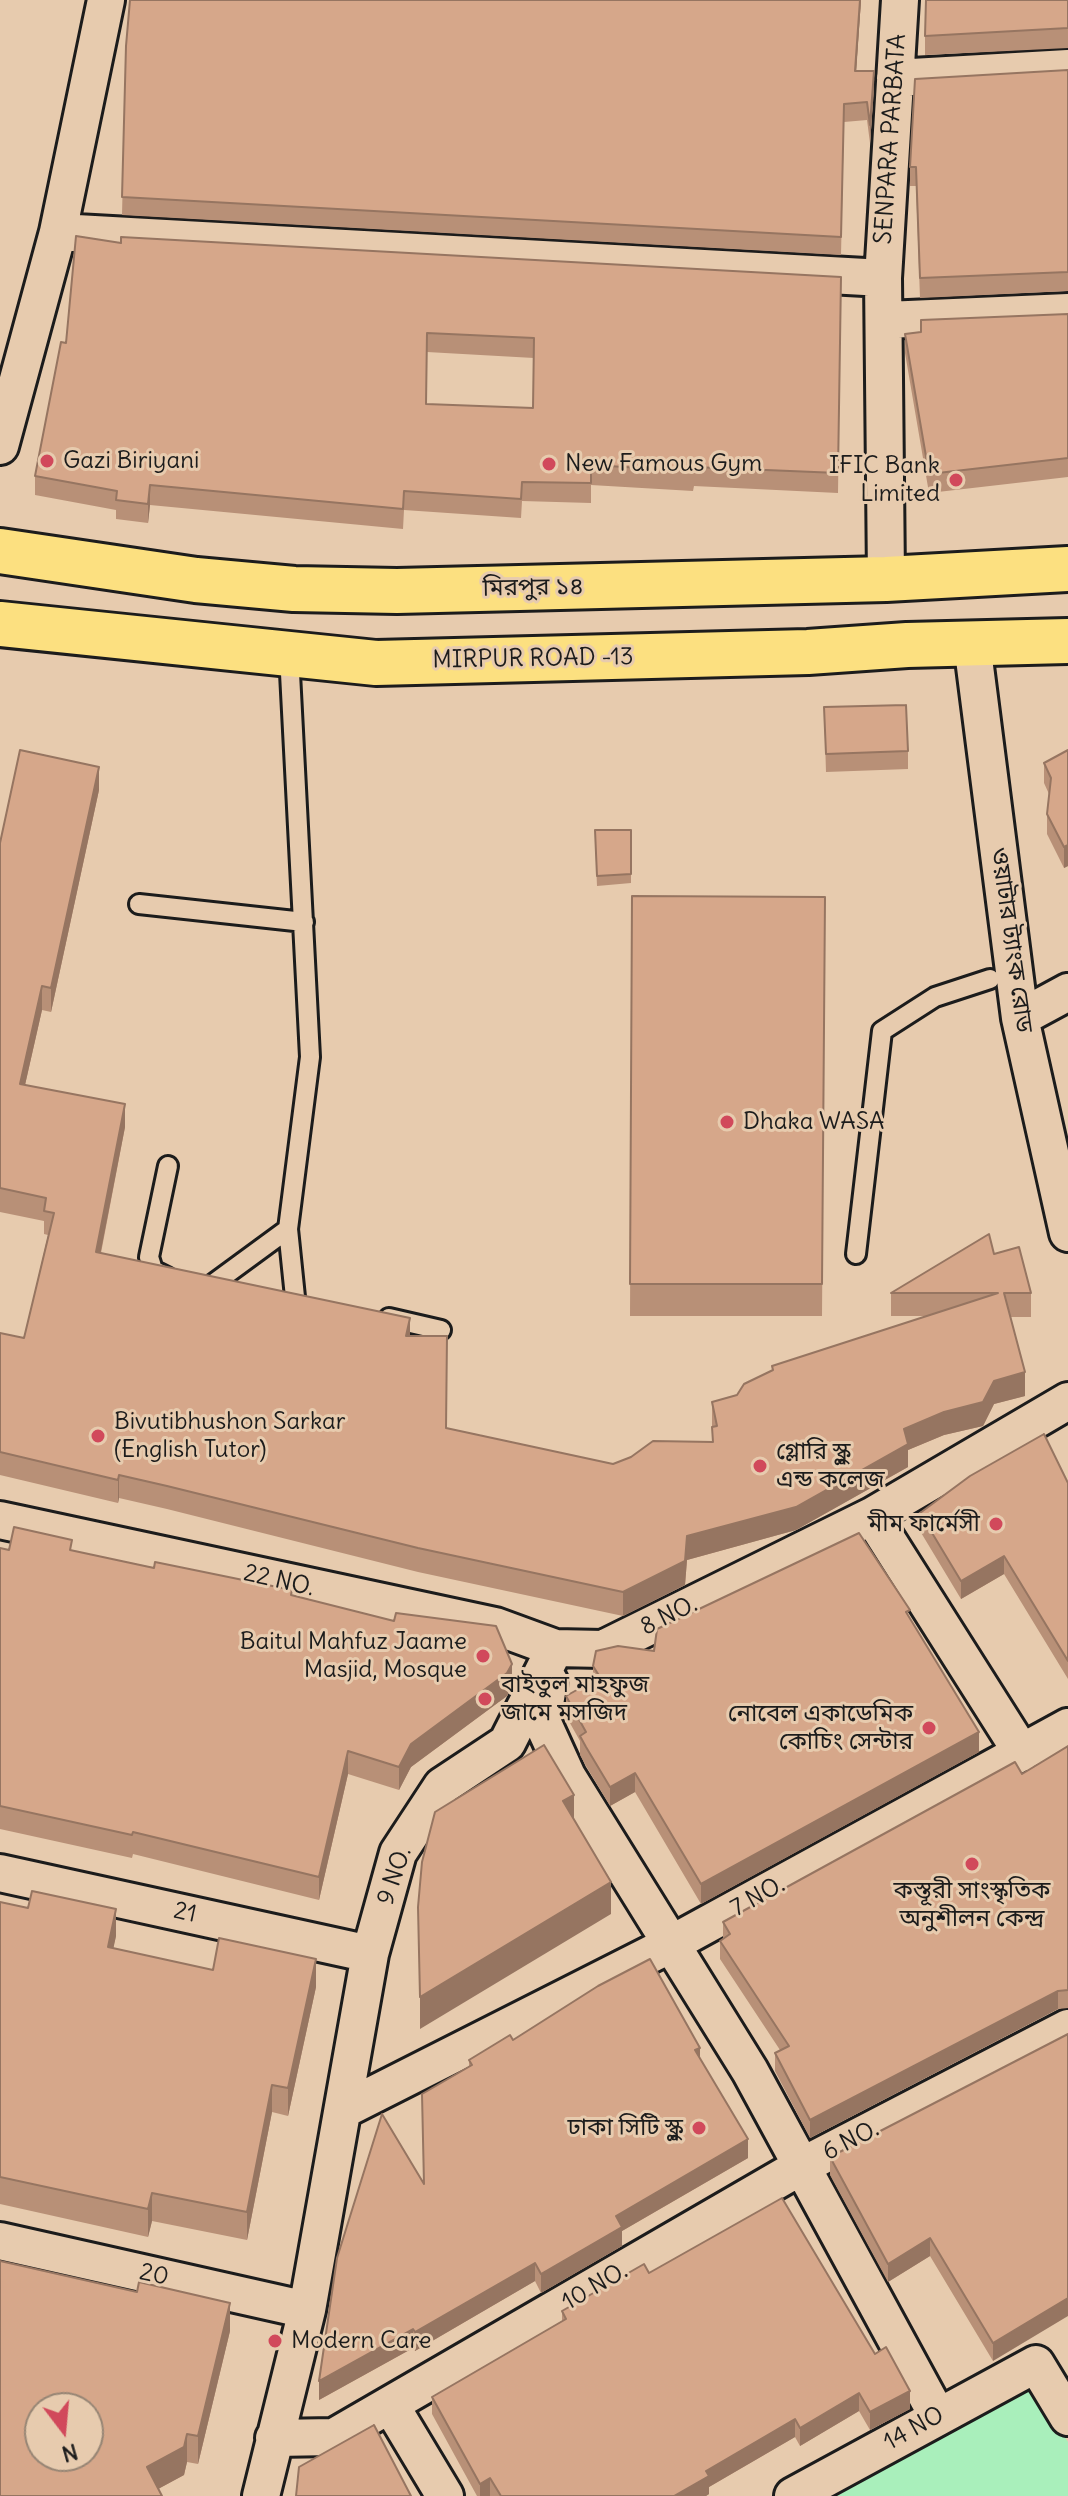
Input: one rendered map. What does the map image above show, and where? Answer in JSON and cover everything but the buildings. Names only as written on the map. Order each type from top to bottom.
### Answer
[{"type":"main road","name":"মিরপুর ১৪","points":[[0,551],[196,580],[294,589],[397,591],[886,579],[1068,569]]},
{"type":"main road","name":"MIRPUR ROAD -13","points":[[0,624],[376,663],[808,652],[1068,641]]},
{"type":"street","points":[[0,446],[58,232],[106,0]]},
{"type":"street","name":"SENPARA PARBATA","points":[[886,579],[886,320],[883,278],[895,78],[892,0]]},
{"type":"street","points":[[895,78],[1068,68]]},
{"type":"street","points":[[58,232],[883,278]]},
{"type":"street","points":[[886,320],[1068,312]]},
{"type":"street","name":"ওয়াটার ট্যাংক রোড","points":[[972,643],[1020,1018],[1068,1233]]},
{"type":"street","points":[[1020,1018],[1068,992]]},
{"type":"street","name":"8 NO.","points":[[555,1648],[603,1649],[872,1516],[1068,1401]]},
{"type":"street","points":[[872,1516],[1022,1753]]},
{"type":"street","name":"22 NO.","points":[[0,1520],[495,1626],[555,1648]]},
{"type":"street","points":[[555,1648],[542,1721],[567,1776],[750,2071],[800,2167]]},
{"type":"street","name":"9 NO.","points":[[261,2496],[307,2310],[332,2153],[345,2109],[370,1954],[398,1853],[442,1786],[507,1743],[555,1648]]},
{"type":"street","name":"7 NO.","points":[[673,1943],[1068,1727]]},
{"type":"street","name":"21","points":[[0,1873],[370,1954]]},
{"type":"street","points":[[345,2109],[673,1943]]},
{"type":"street","name":"6 NO.","points":[[937,2415],[800,2167],[1068,2028]]},
{"type":"street","name":"10 NO.","points":[[391,2406],[800,2167]]},
{"type":"street","name":"20","points":[[0,2241],[307,2310]]},
{"type":"street","points":[[1048,2364],[1068,2417]]},
{"type":"street","name":"14 NO","points":[[793,2496],[937,2415],[1048,2364]]},
{"type":"street","points":[[274,2438],[334,2437],[391,2406],[445,2496]]},
{"type":"lane","points":[[289,654],[310,1057],[288,1229],[296,1297]]},
{"type":"lane","points":[[139,904],[304,922]]},
{"type":"lane","points":[[856,1254],[882,1031],[935,997],[990,979]]},
{"type":"lane","points":[[168,1166],[149,1257],[153,1270],[163,1277],[241,1288]]},
{"type":"lane","points":[[213,1284],[288,1229]]},
{"type":"lane","points":[[368,1314],[441,1330]]},
{"type":"green space","points":[[1029,2382],[1068,2442],[1068,2496],[825,2496]]},
{"type":"place","name":"Gazi Biriyani","points":[[47,461]]},
{"type":"place","name":"New Famous Gym","points":[[549,464]]},
{"type":"place","name":"IFIC Bank Limited","points":[[956,480]]},
{"type":"place","name":"Dhaka WASA","points":[[727,1122]]},
{"type":"place","name":"Bivutibhushon Sarkar (English Tutor)","points":[[98,1436]]},
{"type":"place","name":"গ্লোরি স্কুল এন্ড কলেজ","points":[[760,1466]]},
{"type":"place","name":"মীম ফার্মেসী","points":[[996,1524]]},
{"type":"place","name":"Baitul Mahfuz Jaame Masjid, Mosque","points":[[483,1656]]},
{"type":"place","name":"বাইতুল মাহফুজ জামে মসজিদ","points":[[485,1699]]},
{"type":"place","name":"নোবেল একাডেমিক কোচিং সেন্টার","points":[[929,1728]]},
{"type":"place","name":"কস্তূরী সাংস্কৃতিক অনুশীলন কেন্দ্র","points":[[972,1864]]},
{"type":"place","name":"ঢাকা সিটি স্কুল","points":[[699,2128]]},
{"type":"place","name":"Modern Care","points":[[275,2341]]}]
